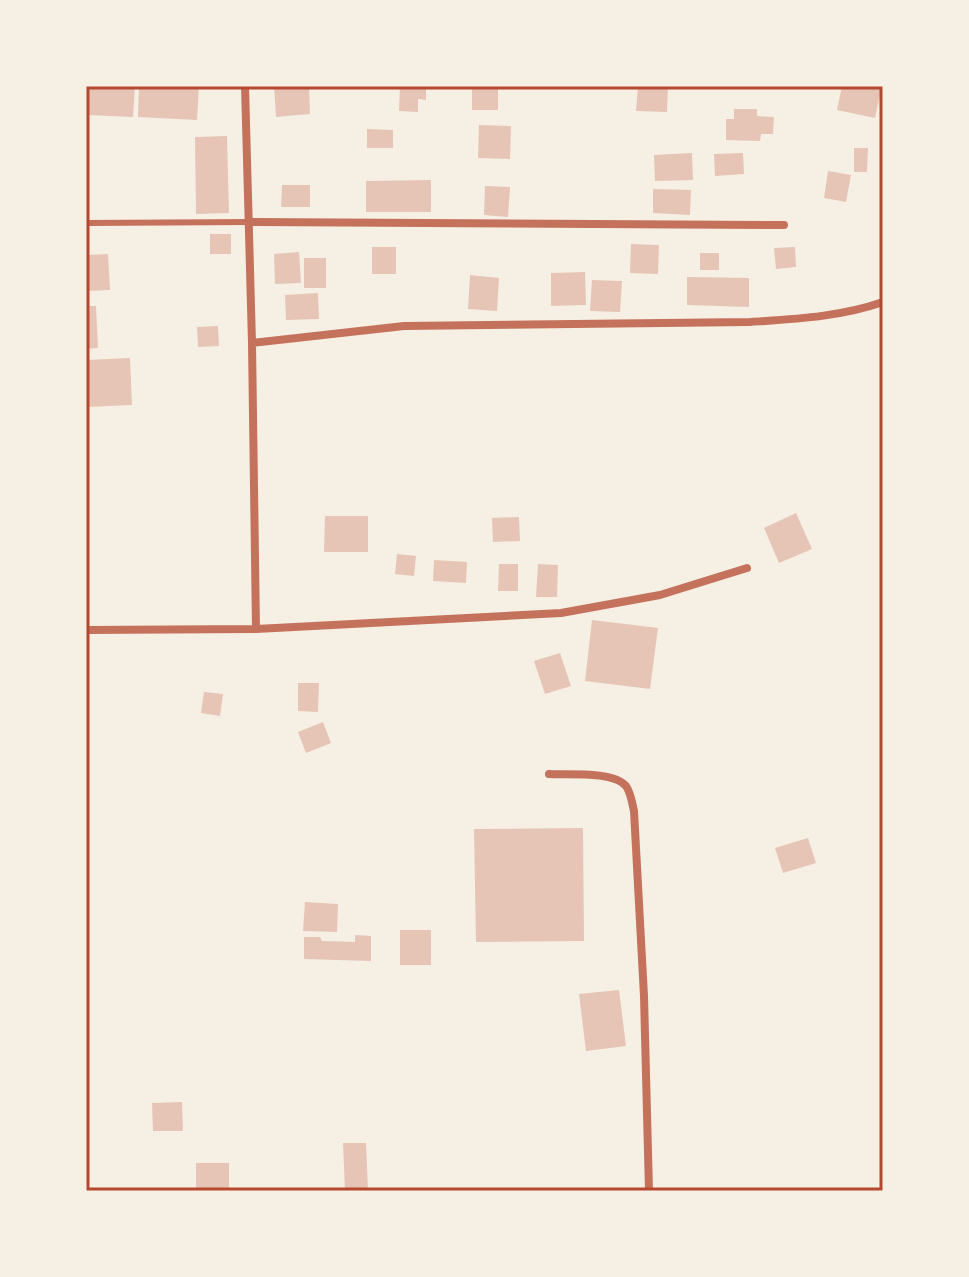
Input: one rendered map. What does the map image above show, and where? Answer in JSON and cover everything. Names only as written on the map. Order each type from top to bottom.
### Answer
[{"type":"street","points":[[245,86],[256,629]]},
{"type":"street","points":[[250,222],[784,225]]},
{"type":"street","points":[[252,343],[404,326],[750,322],[826,316],[883,302]]},
{"type":"street","points":[[86,630],[256,629],[561,613],[660,595],[747,568]]},
{"type":"street","points":[[549,774],[595,775],[615,779],[625,784],[631,795],[644,996],[649,1191]]},
{"type":"lane","points":[[86,223],[250,222]]},
{"type":"building","points":[[86,86],[135,86],[133,117],[86,115]]},
{"type":"building","points":[[139,86],[199,86],[197,120],[138,117]]},
{"type":"building","points":[[274,86],[309,86],[310,114],[276,117]]},
{"type":"building","points":[[400,86],[426,86],[426,100],[418,99],[418,112],[399,111]]},
{"type":"building","points":[[472,86],[498,86],[498,110],[472,110]]},
{"type":"building","points":[[638,86],[668,86],[667,112],[636,111]]},
{"type":"building","points":[[842,86],[882,86],[875,118],[837,110]]},
{"type":"building","points":[[734,109],[757,109],[757,116],[774,117],[773,134],[761,134],[760,141],[726,140],[726,119],[734,119]]},
{"type":"building","points":[[479,125],[511,126],[510,159],[478,158]]},
{"type":"building","points":[[367,129],[393,130],[393,148],[367,148]]},
{"type":"building","points":[[227,136],[229,213],[196,214],[195,137]]},
{"type":"building","points":[[854,148],[868,148],[867,172],[854,172]]},
{"type":"building","points":[[692,153],[693,180],[655,181],[654,155]]},
{"type":"building","points":[[743,153],[744,174],[715,176],[714,154]]},
{"type":"building","points":[[828,171],[851,175],[846,202],[824,198]]},
{"type":"building","points":[[431,180],[431,212],[366,212],[366,181]]},
{"type":"building","points":[[282,185],[310,185],[310,207],[281,207]]},
{"type":"building","points":[[485,186],[510,187],[508,217],[484,215]]},
{"type":"building","points":[[653,189],[691,190],[690,215],[653,213]]},
{"type":"building","points":[[210,234],[231,234],[231,254],[210,254]]},
{"type":"building","points":[[631,244],[659,245],[658,274],[630,273]]},
{"type":"building","points":[[372,247],[396,247],[396,274],[372,274]]},
{"type":"building","points":[[795,247],[796,267],[776,269],[774,248]]},
{"type":"building","points":[[299,252],[301,283],[275,284],[274,254]]},
{"type":"building","points":[[700,253],[719,253],[719,270],[700,270]]},
{"type":"building","points":[[108,254],[110,290],[86,291],[86,255]]},
{"type":"building","points":[[304,258],[326,258],[326,288],[304,288]]},
{"type":"building","points":[[585,272],[586,305],[551,306],[551,273]]},
{"type":"building","points":[[470,275],[499,278],[497,311],[468,309]]},
{"type":"building","points":[[687,277],[749,278],[749,307],[687,305]]},
{"type":"building","points":[[592,280],[622,281],[620,312],[590,311]]},
{"type":"building","points":[[318,293],[319,319],[286,320],[285,295]]},
{"type":"building","points":[[86,306],[96,306],[98,348],[86,349]]},
{"type":"building","points":[[218,326],[219,346],[198,347],[197,327]]},
{"type":"building","points":[[130,358],[132,405],[86,407],[86,360]]},
{"type":"building","points":[[796,513],[812,549],[779,563],[764,528]]},
{"type":"building","points":[[325,516],[368,516],[368,552],[324,552]]},
{"type":"building","points":[[519,517],[520,541],[493,542],[492,518]]},
{"type":"building","points":[[397,554],[416,556],[414,576],[395,574]]},
{"type":"building","points":[[434,560],[467,562],[466,583],[433,581]]},
{"type":"building","points":[[499,564],[518,564],[518,591],[498,591]]},
{"type":"building","points":[[538,564],[558,565],[557,597],[536,597]]},
{"type":"building","points":[[592,620],[658,628],[650,689],[585,681]]},
{"type":"building","points":[[560,653],[571,686],[545,694],[534,661]]},
{"type":"building","points":[[298,683],[319,683],[318,712],[298,711]]},
{"type":"building","points":[[204,692],[223,694],[220,716],[201,713]]},
{"type":"building","points":[[323,722],[331,743],[306,753],[298,732]]},
{"type":"building","points":[[583,828],[584,941],[476,942],[474,829]]},
{"type":"building","points":[[808,838],[816,863],[783,873],[775,848]]},
{"type":"building","points":[[305,902],[338,904],[337,932],[303,931]]},
{"type":"building","points":[[400,930],[431,930],[431,965],[400,965]]},
{"type":"building","points":[[355,935],[371,936],[371,961],[304,959],[304,937],[355,942]]},
{"type":"building","points":[[619,990],[626,1046],[586,1051],[579,994]]},
{"type":"building","points":[[182,1102],[183,1131],[153,1131],[152,1103]]},
{"type":"building","points":[[343,1143],[366,1143],[368,1191],[345,1191]]},
{"type":"building","points":[[196,1163],[229,1163],[229,1191],[196,1191]]}]
